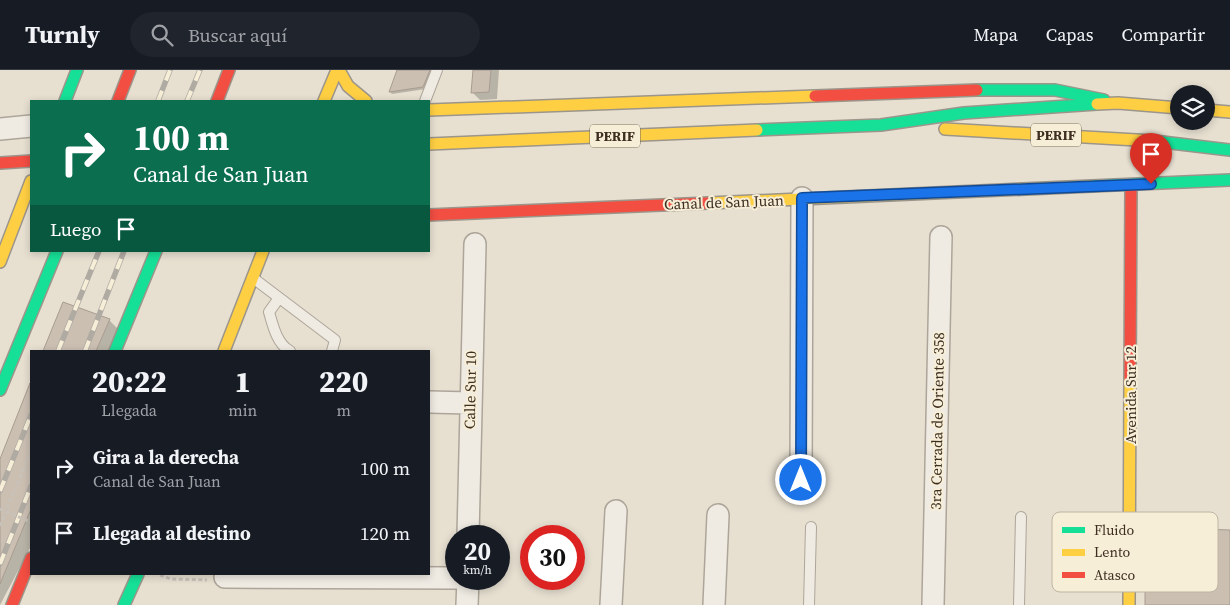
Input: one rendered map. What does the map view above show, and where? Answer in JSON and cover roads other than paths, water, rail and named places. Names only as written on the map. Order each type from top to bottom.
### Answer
[{"type":"main road","points":[[65,100],[77,70]]},
{"type":"main road","points":[[118,100],[130,70]]},
{"type":"main road","points":[[217,100],[229,70]]},
{"type":"main road","points":[[324,100],[338,70]]},
{"type":"main road","points":[[338,70],[348,86],[365,100]]},
{"type":"main road","points":[[431,111],[1002,89],[1055,90],[1118,103]]},
{"type":"main road","name":"PERIF","points":[[430,144],[881,125],[964,113],[1118,103],[1170,107]]},
{"type":"main road","points":[[1215,111],[1230,112]]},
{"type":"main road","name":"PERIF","points":[[881,125],[1146,140],[1230,150]]},
{"type":"main road","points":[[0,163],[30,161]]},
{"type":"main road","name":"Canal de San Juan","points":[[430,215],[1230,180]]},
{"type":"main road","points":[[0,262],[30,184]]},
{"type":"main road","name":"Avenida Sur 12","points":[[1130,512],[1132,185]]},
{"type":"main road","points":[[430,207],[446,214]]},
{"type":"main road","points":[[0,224],[15,224]]},
{"type":"main road","points":[[0,390],[57,252]]},
{"type":"main road","points":[[115,350],[156,252]]},
{"type":"main road","points":[[224,350],[262,252]]},
{"type":"main road","points":[[12,605],[30,560]]},
{"type":"main road","points":[[124,605],[138,575]]},
{"type":"main road","name":"Avenida Sur 12","points":[[1129,592],[1129,605]]},
{"type":"street","points":[[0,129],[30,126]]},
{"type":"street","points":[[801,480],[802,198]]},
{"type":"street","name":"3ra Cerrada de Oriente 358","points":[[933,605],[941,238]]},
{"type":"street","name":"Calle Sur 10","points":[[468,525],[475,244]]},
{"type":"street","points":[[430,402],[470,403]]},
{"type":"street","points":[[611,605],[616,511]]},
{"type":"street","points":[[714,605],[718,515]]},
{"type":"street","points":[[225,577],[445,578]]},
{"type":"street","points":[[467,605],[468,590]]},
{"type":"lane","points":[[424,100],[438,70]]},
{"type":"lane","points":[[253,277],[335,340],[332,350]]},
{"type":"lane","points":[[279,298],[269,312],[273,328],[283,348],[288,350]]},
{"type":"lane","points":[[1019,605],[1021,517]]},
{"type":"lane","points":[[809,605],[811,527]]},
{"type":"railway","points":[[158,100],[170,70]]},
{"type":"railway","points":[[187,100],[200,70]]},
{"type":"railway","points":[[58,350],[99,252]]},
{"type":"railway","points":[[85,350],[124,252]]},
{"type":"railway","points":[[0,491],[30,417]]},
{"type":"railway","points":[[0,564],[30,489]]}]
